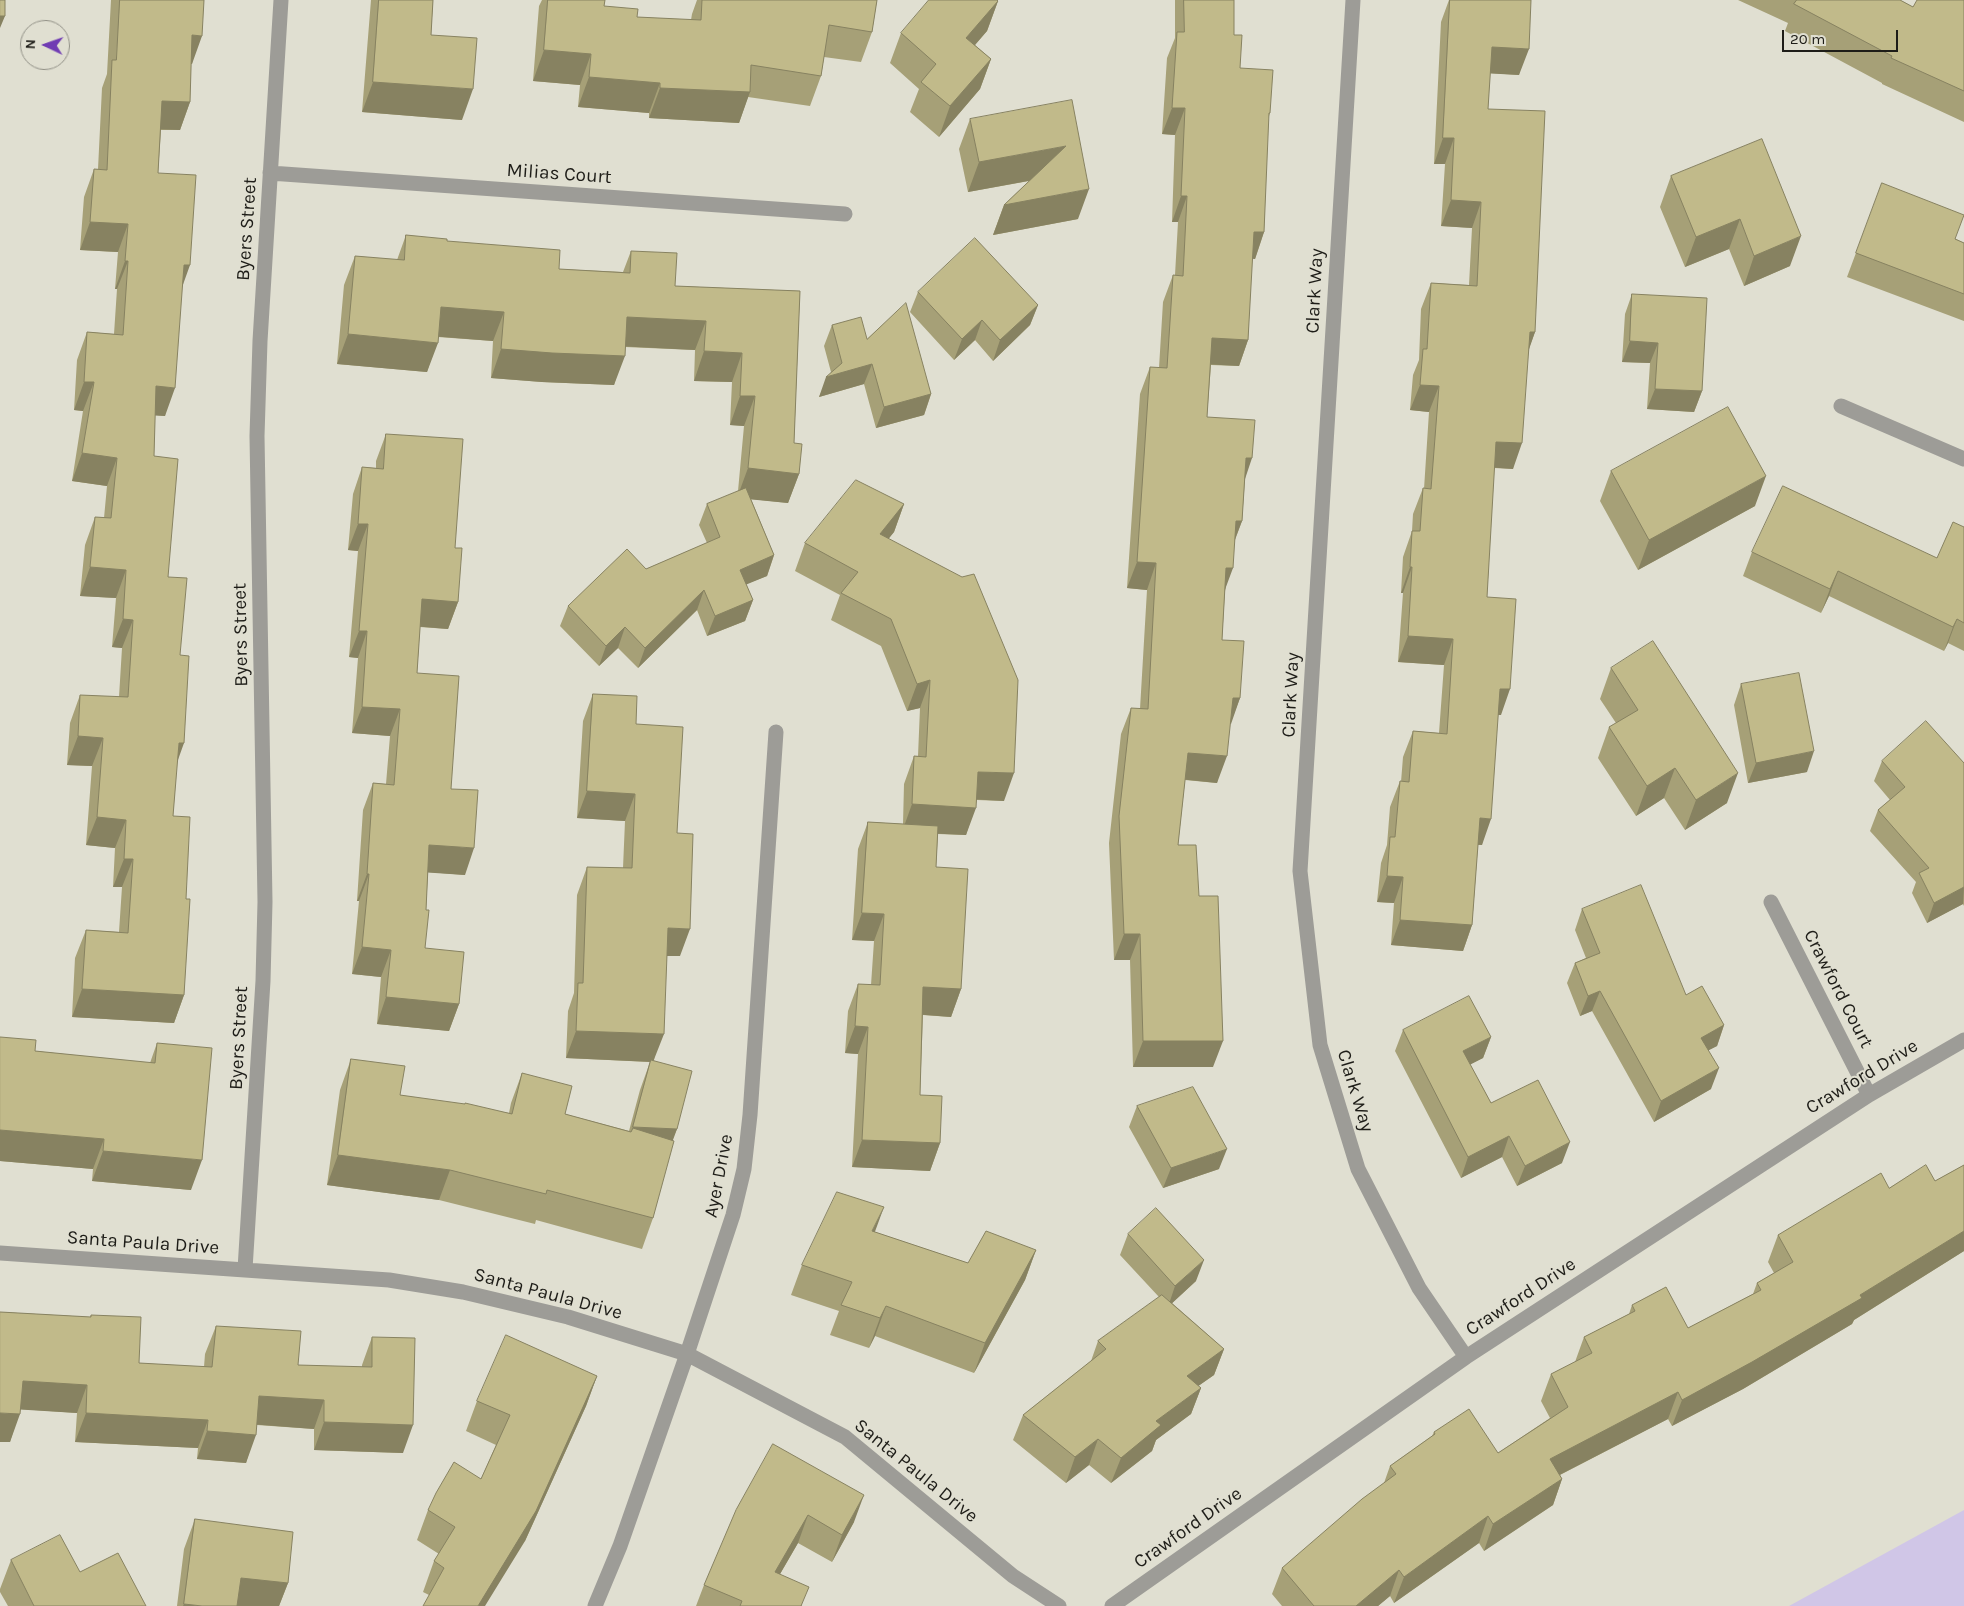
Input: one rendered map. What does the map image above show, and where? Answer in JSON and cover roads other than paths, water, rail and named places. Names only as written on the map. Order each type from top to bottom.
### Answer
[{"type":"street","name":"Byers Street","points":[[245,1269],[263,981],[265,902],[257,436],[260,341],[281,0]]},
{"type":"street","name":"Clark Way","points":[[1353,0],[1300,871],[1320,1045],[1358,1170],[1419,1288],[1466,1357]]},
{"type":"street","name":"Milias Court","points":[[270,173],[845,214]]},
{"type":"street","points":[[1841,406],[1964,458]]},
{"type":"street","name":"Ayer Drive","points":[[595,1606],[620,1546],[687,1354],[734,1214],[744,1169],[776,732]]},
{"type":"street","name":"Crawford Court","points":[[1771,902],[1869,1094]]},
{"type":"street","name":"Crawford Drive","points":[[1112,1606],[1466,1357],[1869,1094],[1964,1040]]},
{"type":"street","name":"Santa Paula Drive","points":[[0,1253],[389,1280],[463,1292],[568,1317],[687,1354],[845,1437],[1013,1576],[1059,1606]]}]
